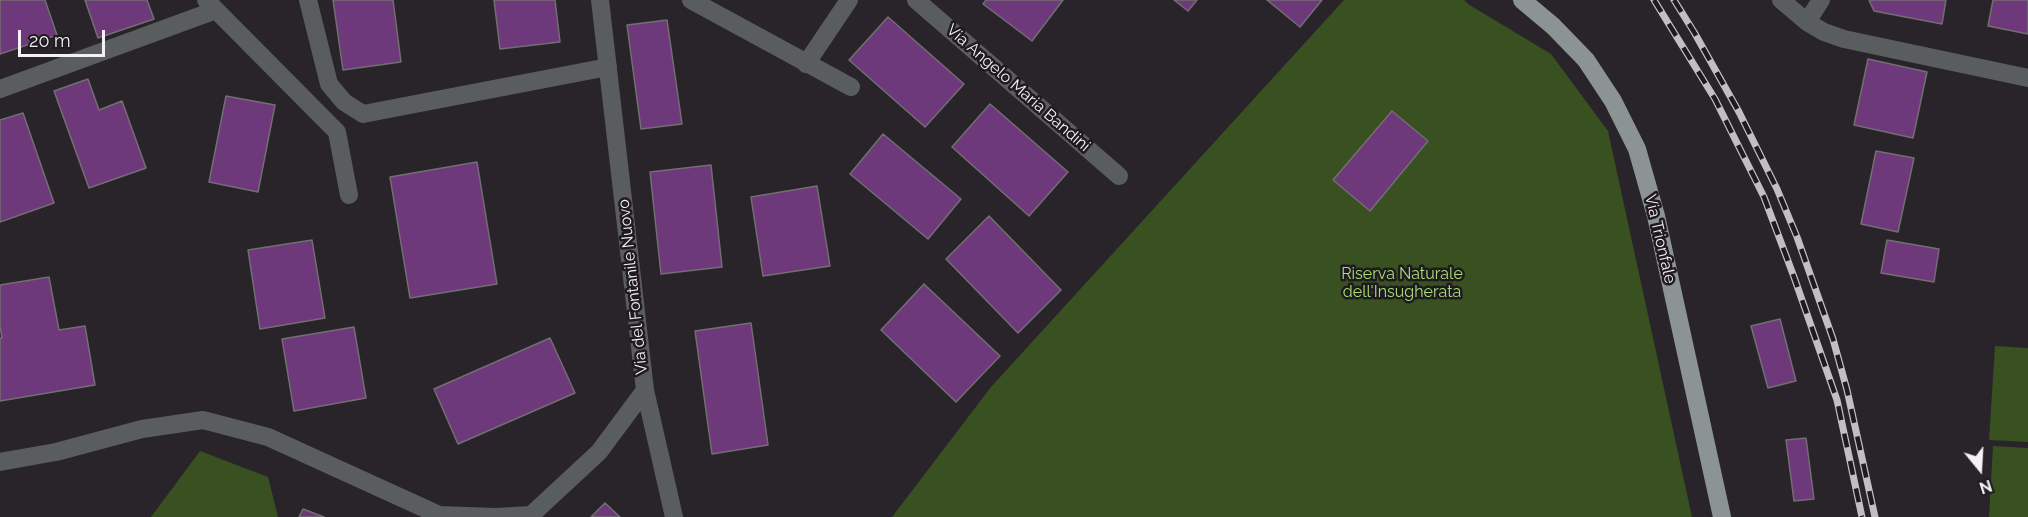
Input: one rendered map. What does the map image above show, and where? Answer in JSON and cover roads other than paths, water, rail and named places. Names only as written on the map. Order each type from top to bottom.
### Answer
[{"type":"main road","name":"Via Trionfale","points":[[1522,0],[1553,26],[1586,60],[1613,101],[1637,150],[1654,208],[1722,517]]},
{"type":"street","points":[[308,0],[329,84],[344,102],[363,114],[608,67]]},
{"type":"street","name":"Via del Fontanile Nuovo","points":[[0,462],[56,452],[142,429],[203,420],[268,437],[439,515],[530,516],[599,452],[645,390],[600,0]]},
{"type":"street","points":[[692,0],[851,87]]},
{"type":"street","points":[[806,64],[849,0]]},
{"type":"street","name":"Via Angelo Maria Bandini","points":[[916,0],[1119,176]]},
{"type":"street","points":[[1781,0],[1807,22],[1824,32],[1844,39],[2028,78]]},
{"type":"street","points":[[1807,22],[1821,0]]},
{"type":"street","points":[[0,89],[212,5],[337,132],[349,195]]},
{"type":"street","points":[[645,390],[674,517]]},
{"type":"railway","points":[[1654,0],[1715,99],[1764,197],[1837,400],[1862,517]]},
{"type":"railway","points":[[1674,0],[1739,112],[1777,189],[1797,237],[1833,339],[1847,390],[1875,517]]},
{"type":"park label","name":"Riserva Naturale dell'Insugherata","points":[[1402,283]]}]
